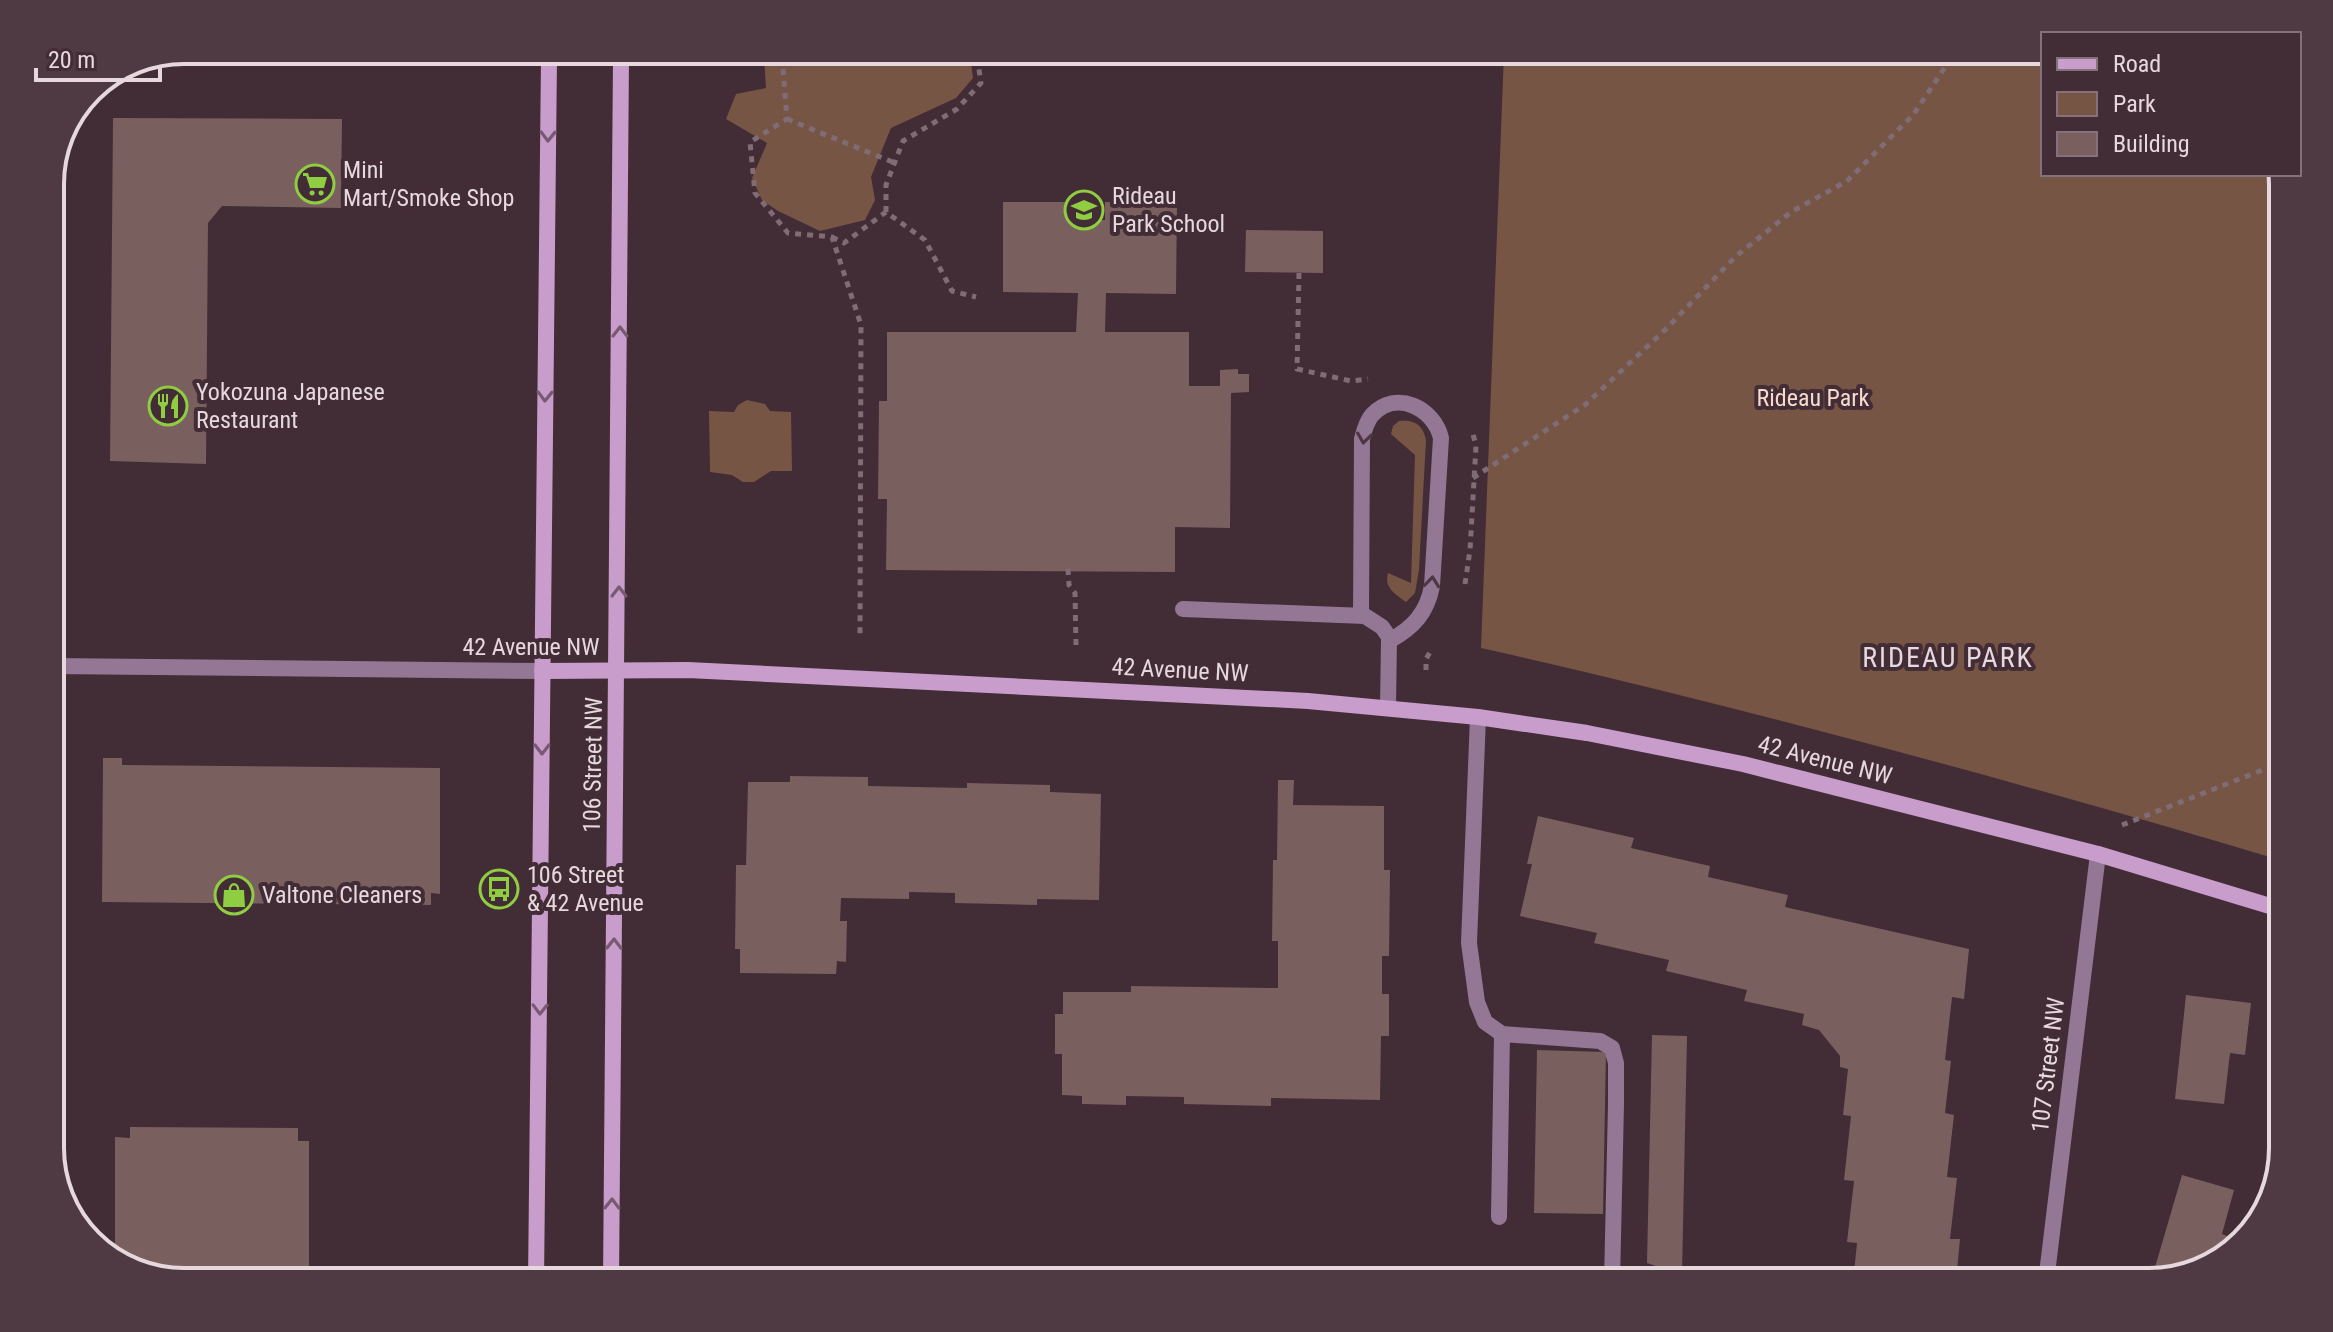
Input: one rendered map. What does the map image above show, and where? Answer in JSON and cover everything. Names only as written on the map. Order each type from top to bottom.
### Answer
[{"type":"street","points":[[536,1268],[549,64]]},
{"type":"street","name":"106 Street NW","points":[[611,1268],[619,670],[621,64]]},
{"type":"street","points":[[1361,615],[1362,439],[1365,425],[1382,408],[1397,403],[1412,405],[1426,411],[1438,424],[1441,438],[1432,586],[1429,604],[1421,616],[1409,630],[1389,641]]},
{"type":"street","points":[[1183,609],[1361,615],[1382,627],[1389,641],[1388,708]]},
{"type":"street","name":"42 Avenue NW","points":[[64,666],[688,670],[1308,701],[1478,717],[1587,733],[1743,764],[2098,854],[2269,906]]},
{"type":"street","points":[[1478,717],[1469,943],[1477,1002],[1485,1022],[1502,1034],[1600,1041],[1612,1048],[1616,1063],[1612,1268]]},
{"type":"street","name":"107 Street NW","points":[[2048,1268],[2098,854]]},
{"type":"street","points":[[1499,1217],[1502,1034]]},
{"type":"path","points":[[783,64],[787,119]]},
{"type":"path","points":[[886,212],[886,185],[903,141],[957,109],[981,83],[978,64]]},
{"type":"path","points":[[1473,478],[1586,404],[1668,327],[1735,257],[1791,212],[1847,181],[1913,115],[1947,64]]},
{"type":"path","points":[[787,119],[895,163]]},
{"type":"path","points":[[787,119],[750,142],[755,193],[788,233],[832,237],[844,243],[886,212]]},
{"type":"path","points":[[886,212],[925,240],[952,291],[976,297]]},
{"type":"path","points":[[832,237],[861,325],[860,638]]},
{"type":"path","points":[[1299,273],[1297,369],[1351,381]]},
{"type":"path","points":[[1068,569],[1069,585],[1075,593],[1076,646]]},
{"type":"path","points":[[2122,825],[2269,767]]},
{"type":"green space","points":[[764,64],[971,64],[973,78],[956,98],[891,128],[871,177],[875,200],[865,220],[820,231],[762,200],[752,178],[767,143],[726,119],[736,94],[766,88]]},
{"type":"green space","name":"Rideau Park","points":[[1504,64],[2041,64],[2041,176],[2269,176],[2269,857],[1884,748],[1481,648]]},
{"type":"green space","points":[[747,400],[765,404],[770,411],[791,412],[792,471],[771,471],[754,482],[743,482],[732,475],[710,472],[709,411],[734,412],[738,405]]},
{"type":"green space","points":[[1399,421],[1417,424],[1426,440],[1419,569],[1415,593],[1406,602],[1387,583],[1388,573],[1411,583],[1415,455],[1391,434],[1393,426]]},
{"type":"building","points":[[113,118],[342,119],[341,208],[222,206],[208,223],[206,464],[110,461]]},
{"type":"building","points":[[1003,202],[1072,202],[1072,220],[1105,220],[1105,202],[1177,202],[1176,294],[1106,293],[1105,332],[1189,332],[1189,386],[1220,386],[1220,370],[1238,369],[1238,374],[1249,374],[1249,392],[1231,393],[1230,528],[1175,527],[1175,572],[886,570],[887,499],[878,499],[879,401],[887,401],[887,332],[1076,332],[1078,293],[1003,292]]},
{"type":"building","points":[[1246,230],[1323,231],[1323,273],[1245,272]]},
{"type":"building","points":[[103,758],[122,758],[122,765],[440,768],[440,894],[431,893],[431,905],[102,902]]},
{"type":"building","points":[[790,776],[868,777],[868,786],[967,788],[967,783],[1050,785],[1050,792],[1101,794],[1099,900],[1037,899],[1037,905],[955,903],[955,893],[909,892],[909,899],[841,898],[840,921],[847,921],[846,962],[837,961],[836,974],[740,973],[740,949],[735,949],[736,865],[746,865],[748,782],[790,782]]},
{"type":"building","points":[[1278,780],[1294,780],[1293,805],[1384,806],[1384,870],[1390,870],[1389,956],[1382,956],[1382,994],[1389,994],[1389,1036],[1381,1036],[1380,1100],[1271,1098],[1271,1106],[1184,1104],[1184,1097],[1126,1096],[1126,1105],[1082,1104],[1082,1096],[1062,1095],[1062,1054],[1055,1054],[1055,1014],[1063,1014],[1063,992],[1131,992],[1131,986],[1278,988],[1278,941],[1272,941]]},
{"type":"building","points":[[1538,816],[1634,838],[1631,848],[1710,866],[1708,877],[1788,895],[1785,907],[1969,949],[1964,999],[1952,997],[1945,1060],[1951,1061],[1945,1113],[1954,1115],[1947,1177],[1957,1178],[1950,1239],[1960,1239],[1957,1268],[1854,1268],[1857,1243],[1847,1242],[1854,1181],[1844,1180],[1851,1116],[1843,1115],[1848,1069],[1840,1067],[1840,1056],[1819,1030],[1802,1025],[1804,1014],[1744,1001],[1747,990],[1666,971],[1669,960],[1594,943],[1597,933],[1520,916],[1532,864],[1527,864]]},
{"type":"building","points":[[2186,995],[2251,1003],[2245,1055],[2230,1053],[2224,1104],[2175,1099]]},
{"type":"building","points":[[1652,1035],[1687,1036],[1682,1268],[1655,1268],[1647,1263]]},
{"type":"building","points":[[1537,1050],[1606,1052],[1603,1214],[1534,1213]]},
{"type":"building","points":[[130,1127],[298,1128],[298,1141],[309,1141],[309,1268],[169,1267],[124,1252],[115,1245],[115,1137],[130,1138]]},
{"type":"building","points":[[2182,1175],[2234,1190],[2222,1234],[2227,1236],[2226,1240],[2195,1259],[2155,1268]]},
{"type":"place","name":"Mini Mart/Smoke Shop","points":[[315,184]]},
{"type":"place","name":"Rideau Park School","points":[[1084,210]]},
{"type":"place","name":"Yokozuna Japanese Restaurant","points":[[168,406]]},
{"type":"place","name":"106 Street & 42 Avenue","points":[[499,889]]},
{"type":"place","name":"Valtone Cleaners","points":[[234,895]]},
{"type":"district","name":"RIDEAU PARK","points":[[1948,657]]}]
